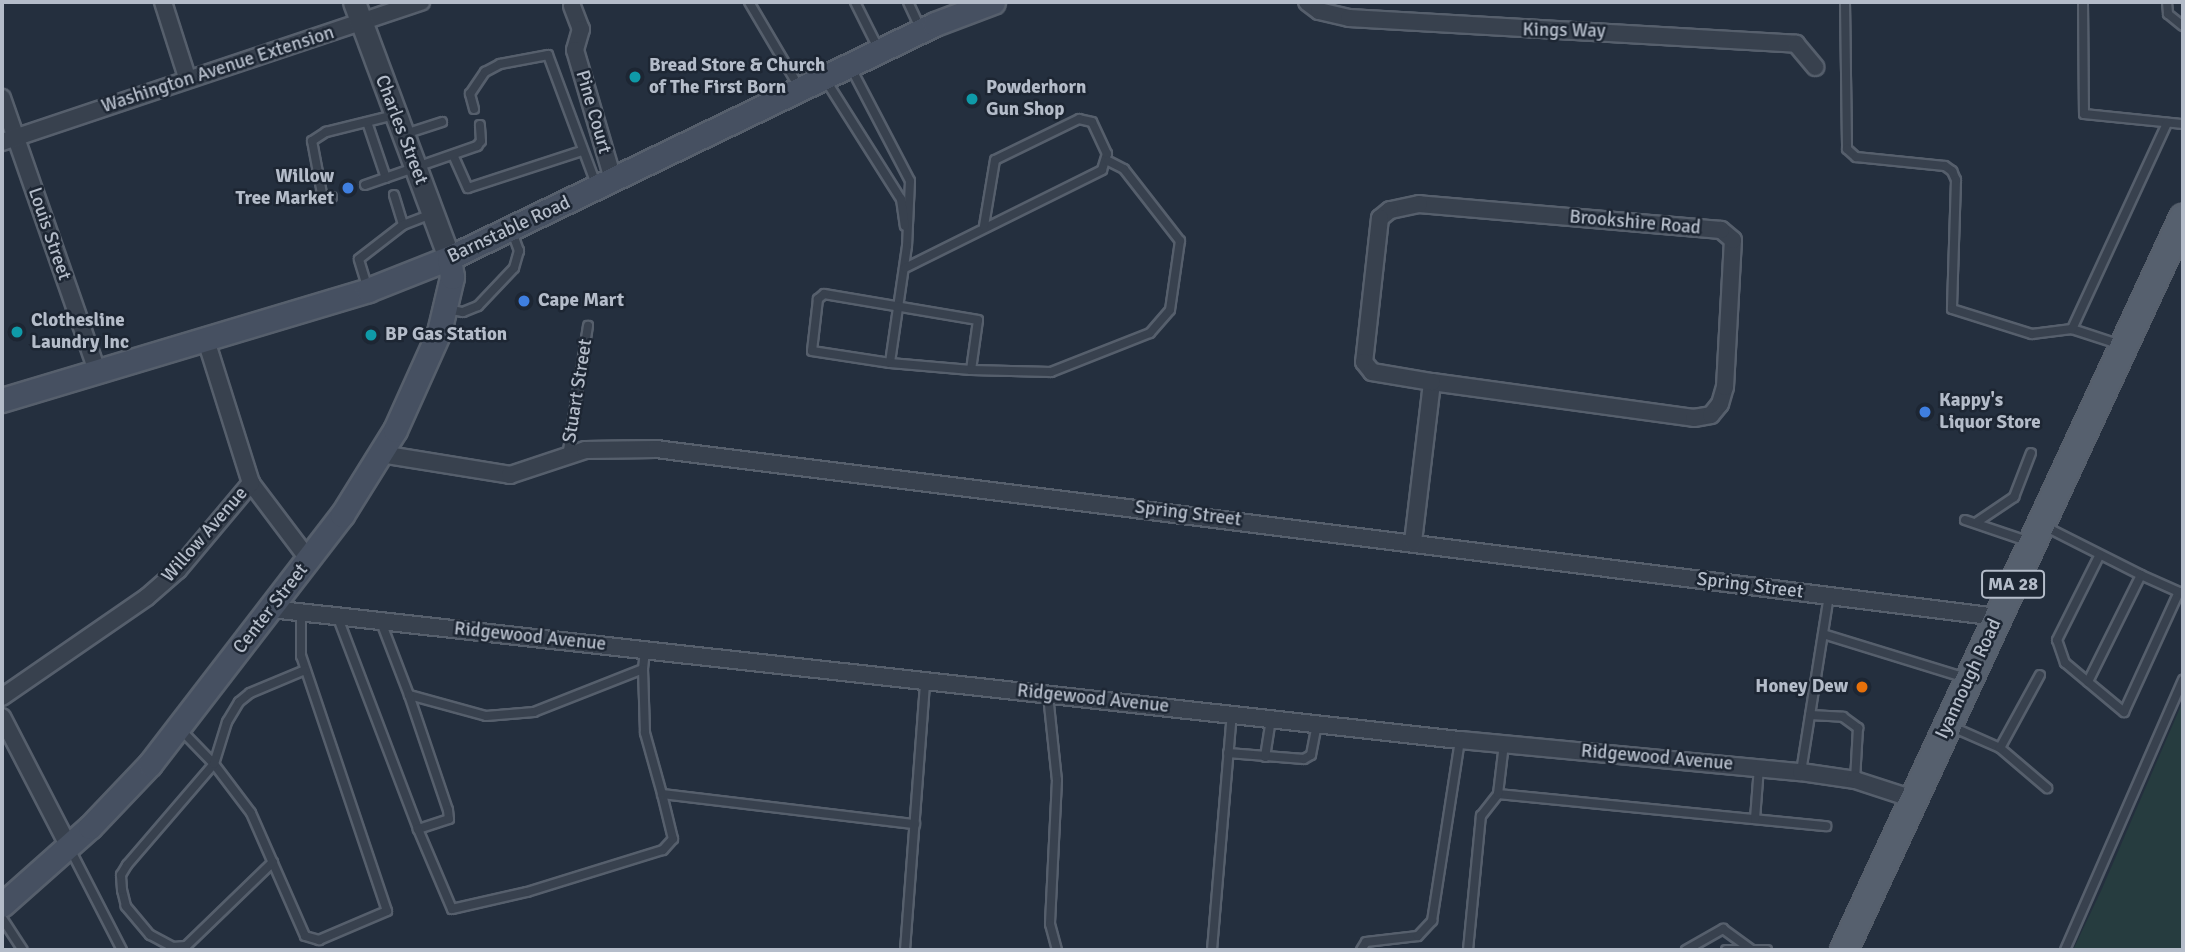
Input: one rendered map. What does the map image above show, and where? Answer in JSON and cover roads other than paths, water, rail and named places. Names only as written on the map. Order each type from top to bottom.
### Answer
[{"type":"main road","name":"Barnstable Road","points":[[2,400],[368,290],[449,258],[921,31],[993,2]]},
{"type":"main road","name":"Iyannough Road","points":[[1844,950],[2183,219]]},
{"type":"main road","name":"Center Street","points":[[2,905],[69,847],[115,802],[178,728],[309,560],[381,454],[447,309],[453,277],[449,258]]},
{"type":"street","points":[[163,2],[187,77]]},
{"type":"street","name":"Charles Street","points":[[354,2],[449,258]]},
{"type":"street","name":"Washington Avenue Extension","points":[[9,140],[187,77],[361,24],[421,2]]},
{"type":"street","name":"Kings Way","points":[[1307,2],[1319,11],[1349,18],[1796,44],[1815,67]]},
{"type":"street","name":"Pine Court","points":[[572,6],[581,29],[575,50],[605,183]]},
{"type":"street","name":"Louis Street","points":[[2,98],[9,140],[97,371]]},
{"type":"street","name":"Brookshire Road","points":[[1403,204],[1446,206],[1721,230],[1733,240],[1725,387],[1720,404],[1711,415],[1694,418],[1432,382],[1372,372],[1364,362],[1380,218],[1390,210],[1403,204]]},
{"type":"street","name":"Willow Avenue","points":[[2,697],[147,597],[178,570],[251,483],[206,340]]},
{"type":"street","points":[[1413,542],[1432,382]]},
{"type":"street","name":"Spring Street","points":[[381,454],[510,475],[603,447],[656,449],[1998,617]]},
{"type":"street","points":[[251,483],[309,560]]},
{"type":"street","name":"Ridgewood Avenue","points":[[271,609],[1460,740],[1759,767],[1855,780],[1913,799]]},
{"type":"street","points":[[2,717],[69,847]]},
{"type":"lane","points":[[749,2],[800,89]]},
{"type":"lane","points":[[855,2],[879,51]]},
{"type":"lane","points":[[908,2],[921,31]]},
{"type":"lane","points":[[1845,2],[1847,149],[1856,157],[1945,166],[1952,172],[1956,180],[1952,309],[2032,334],[2072,329],[2124,346]]},
{"type":"lane","points":[[2083,2],[2084,114],[2183,124]]},
{"type":"lane","points":[[2167,2],[2168,14],[2183,26]]},
{"type":"lane","points":[[474,108],[470,94],[485,72],[499,64],[548,55],[582,151],[605,183]]},
{"type":"lane","points":[[849,65],[905,166],[911,195],[905,268],[890,363]]},
{"type":"lane","points":[[824,77],[901,199],[907,247]]},
{"type":"lane","points":[[332,197],[323,199],[312,141],[326,132],[394,115]]},
{"type":"lane","points":[[971,369],[978,320],[824,295],[818,299],[812,351],[890,363],[971,369],[1051,372],[1150,333],[1170,310],[1180,241],[1124,169],[1108,161],[1093,122],[1085,119],[1015,148],[995,160],[990,169],[992,196],[984,226]]},
{"type":"lane","points":[[367,122],[386,178]]},
{"type":"lane","points":[[402,135],[442,122]]},
{"type":"lane","points":[[2072,329],[2167,123]]},
{"type":"lane","points":[[365,185],[454,156],[481,141],[480,125]]},
{"type":"lane","points":[[454,156],[468,188],[582,151]]},
{"type":"lane","points":[[905,268],[984,226],[1102,170],[1108,161]]},
{"type":"lane","points":[[394,195],[403,225]]},
{"type":"lane","points":[[368,290],[359,259],[403,225],[432,214]]},
{"type":"lane","points":[[447,309],[463,312],[478,306],[514,268],[519,251],[511,229]]},
{"type":"lane","name":"Stuart Street","points":[[567,457],[588,326]]},
{"type":"lane","points":[[1977,522],[2014,497],[2031,453]]},
{"type":"lane","points":[[1965,520],[2037,533],[2099,556],[2179,592],[2124,712],[2065,663],[2057,640],[2099,556]]},
{"type":"lane","points":[[2088,682],[2141,575]]},
{"type":"lane","points":[[1801,772],[1829,596]]},
{"type":"lane","points":[[178,728],[214,764],[251,813],[293,915],[305,936],[313,940],[372,921],[387,911],[305,670],[301,612]]},
{"type":"lane","points":[[338,618],[418,829],[452,909],[481,905],[663,850],[673,839],[645,733],[645,649]]},
{"type":"lane","points":[[381,622],[449,810],[449,819],[418,829]]},
{"type":"lane","points":[[1823,634],[1969,679]]},
{"type":"lane","points":[[409,695],[486,716],[534,712],[643,669]]},
{"type":"lane","points":[[273,862],[187,946],[173,947],[150,935],[126,906],[121,875],[214,764],[227,722],[239,702],[250,693],[305,670]]},
{"type":"lane","points":[[2000,748],[2040,675]]},
{"type":"lane","points":[[2065,950],[2183,680]]},
{"type":"lane","points":[[905,950],[925,681]]},
{"type":"lane","points":[[1048,695],[1057,779],[1050,924],[1057,950]]},
{"type":"lane","points":[[1212,950],[1232,714]]},
{"type":"lane","points":[[1810,715],[1843,717],[1858,728],[1855,780]]},
{"type":"lane","points":[[1265,757],[1271,719]]},
{"type":"lane","points":[[1228,753],[1265,757],[1309,757],[1317,724]]},
{"type":"lane","points":[[1948,724],[2000,748],[2047,788]]},
{"type":"lane","points":[[1361,950],[1367,942],[1418,936],[1432,921],[1460,740]]},
{"type":"lane","points":[[1468,950],[1481,816],[1498,794],[1504,744]]},
{"type":"lane","points":[[1755,819],[1759,767]]},
{"type":"lane","points":[[662,794],[915,824]]},
{"type":"lane","points":[[1498,794],[1826,826]]},
{"type":"lane","points":[[69,847],[122,950]]},
{"type":"lane","points":[[2,918],[23,950]]},
{"type":"lane","points":[[1686,950],[1723,929],[1751,949]]},
{"type":"lane","points":[[1726,950],[1767,950]]},
{"type":"place","name":"Bread Store & Church of The First Born","points":[[635,77]]},
{"type":"place","name":"Powderhorn Gun Shop","points":[[972,99]]},
{"type":"place","name":"Willow Tree Market","points":[[348,188]]},
{"type":"place","name":"Cape Mart","points":[[524,301]]},
{"type":"place","name":"Clothesline Laundry Inc","points":[[17,332]]},
{"type":"place","name":"BP Gas Station","points":[[371,335]]},
{"type":"place","name":"Kappy's Liquor Store","points":[[1925,412]]},
{"type":"place","name":"Honey Dew","points":[[1862,687]]}]
